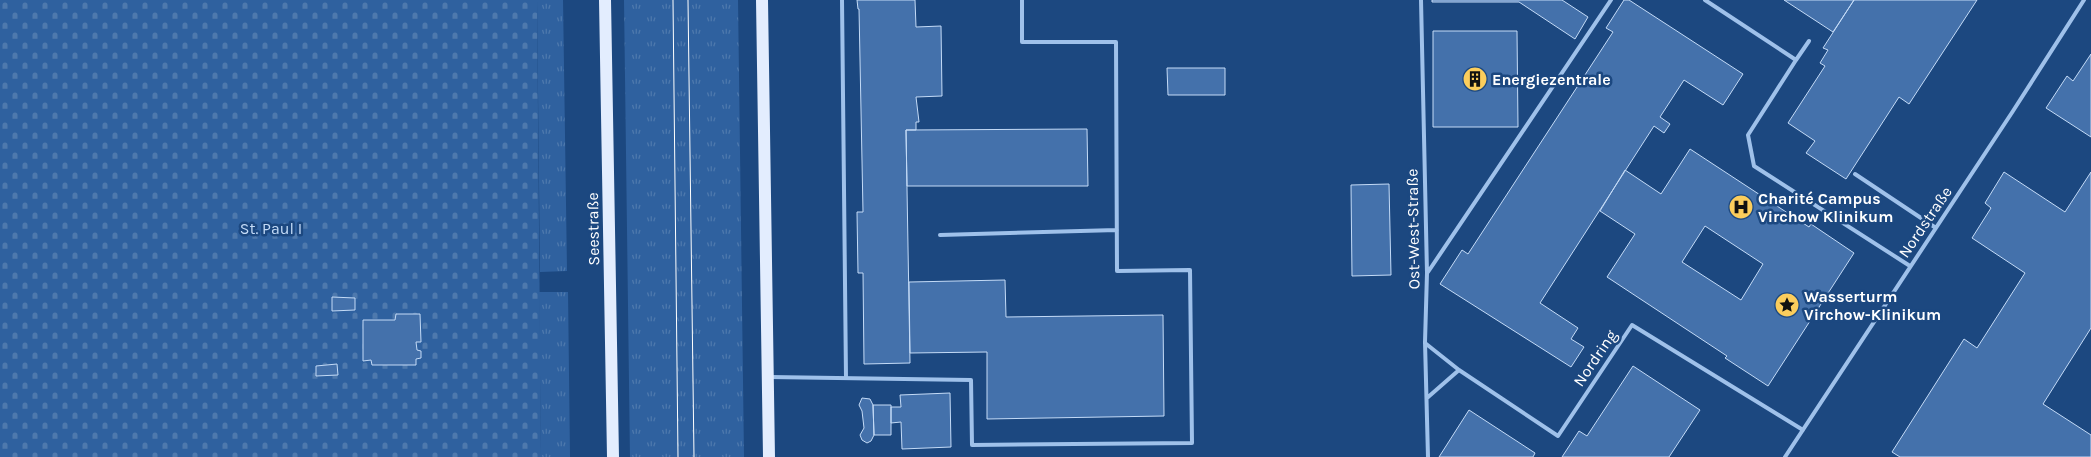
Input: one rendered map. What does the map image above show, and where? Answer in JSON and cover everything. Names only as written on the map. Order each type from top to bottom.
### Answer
[{"type":"main road","name":"Seestraße","points":[[605,0],[613,457]]},
{"type":"main road","points":[[762,0],[769,457]]},
{"type":"lane","points":[[842,0],[846,377]]},
{"type":"lane","points":[[768,377],[971,380],[972,445],[1192,443],[1190,270],[1117,271],[1116,42],[1022,42],[1022,0]]},
{"type":"lane","name":"Ost-West-Straße","points":[[1421,0],[1427,273],[1425,342],[1428,457]]},
{"type":"lane","points":[[1427,273],[1611,0]]},
{"type":"lane","points":[[1705,0],[1796,60]]},
{"type":"lane","name":"Nordstraße","points":[[1785,457],[2084,0]]},
{"type":"lane","points":[[1809,41],[1748,135],[1754,166],[1910,266]]},
{"type":"lane","points":[[1855,174],[1936,228]]},
{"type":"lane","points":[[940,235],[1117,230]]},
{"type":"lane","name":"Nordring","points":[[1459,370],[1558,436],[1632,325],[1803,430]]},
{"type":"lane","points":[[1425,342],[1459,370],[1427,398]]},
{"type":"green space","name":"St. Paul I","points":[[0,0],[537,0],[541,457],[0,457]]},
{"type":"green space","points":[[537,0],[563,0],[567,271],[540,272]]},
{"type":"green space","points":[[624,0],[738,0],[744,457],[630,457]]},
{"type":"green space","points":[[539,292],[568,292],[570,457],[541,457]]},
{"type":"building","points":[[857,0],[915,0],[916,27],[941,26],[942,96],[916,97],[919,122],[916,122],[916,130],[906,130],[910,363],[864,364],[863,273],[858,273],[857,212],[863,212],[859,9]]},
{"type":"building","points":[[1432,0],[1562,0],[1588,17],[1575,39],[1519,2],[1432,2]]},
{"type":"building","points":[[1624,0],[1629,0],[1743,74],[1723,105],[1684,80],[1660,117],[1670,124],[1664,133],[1654,126],[1540,303],[1578,328],[1571,339],[1584,347],[1571,367],[1440,284],[1462,250],[1468,254],[1613,32],[1606,28]]},
{"type":"building","points":[[1784,0],[1854,0],[1833,32]]},
{"type":"building","points":[[1854,0],[1977,0],[1909,104],[1899,97],[1846,179],[1806,153],[1815,141],[1788,123],[1825,66],[1820,63],[1828,50],[1823,48]]},
{"type":"building","name":"Energiezentrale","points":[[1433,31],[1517,31],[1518,127],[1433,127]]},
{"type":"building","points":[[2091,54],[2091,137],[2046,108],[2067,76],[2073,81]]},
{"type":"building","points":[[1167,68],[1225,68],[1225,95],[1168,95]]},
{"type":"building","points":[[1087,129],[1088,186],[907,186],[906,130]]},
{"type":"building","points":[[1690,149],[1809,227],[1811,224],[1854,253],[1768,386],[1725,358],[1727,356],[1607,277],[1635,234],[1600,211],[1625,170],[1661,194]],"holes":[[[1705,226],[1763,264],[1741,300],[1682,262]]]},
{"type":"building","points":[[2004,172],[2065,212],[2091,172],[2091,328],[2043,404],[2091,435],[2091,457],[1900,457],[1892,452],[1964,339],[1977,348],[2025,273],[1972,238],[1991,208],[1985,203]]},
{"type":"building","points":[[1389,184],[1391,275],[1352,276],[1351,185]]},
{"type":"building","points":[[1005,280],[1006,317],[1163,315],[1164,416],[987,419],[987,352],[910,353],[909,282]]},
{"type":"building","points":[[332,297],[355,298],[355,310],[332,311]]},
{"type":"building","points":[[396,314],[420,314],[421,342],[416,342],[417,350],[421,351],[421,358],[416,359],[416,365],[372,365],[371,360],[363,361],[363,320],[395,320]]},
{"type":"building","points":[[337,364],[338,375],[316,376],[316,366]]},
{"type":"building","points":[[1633,366],[1700,410],[1669,457],[1562,457],[1579,431],[1587,436]]},
{"type":"building","points":[[950,393],[951,447],[902,449],[901,422],[891,423],[891,407],[901,407],[900,395]]},
{"type":"building","points":[[862,398],[870,399],[873,405],[874,435],[871,441],[867,443],[862,440],[860,435],[864,428],[862,411],[859,405]]},
{"type":"building","points":[[873,405],[891,405],[891,435],[874,435]]},
{"type":"building","points":[[1469,410],[1535,453],[1533,457],[1439,457]]},
{"type":"tram line","points":[[673,0],[678,457]]},
{"type":"tram line","points":[[688,0],[694,457]]},
{"type":"place","name":"Energiezentrale","points":[[1475,79]]},
{"type":"place","name":"Charité Campus Virchow Klinikum","points":[[1741,207]]},
{"type":"place","name":"Wasserturm Virchow-Klinikum","points":[[1787,305]]}]
